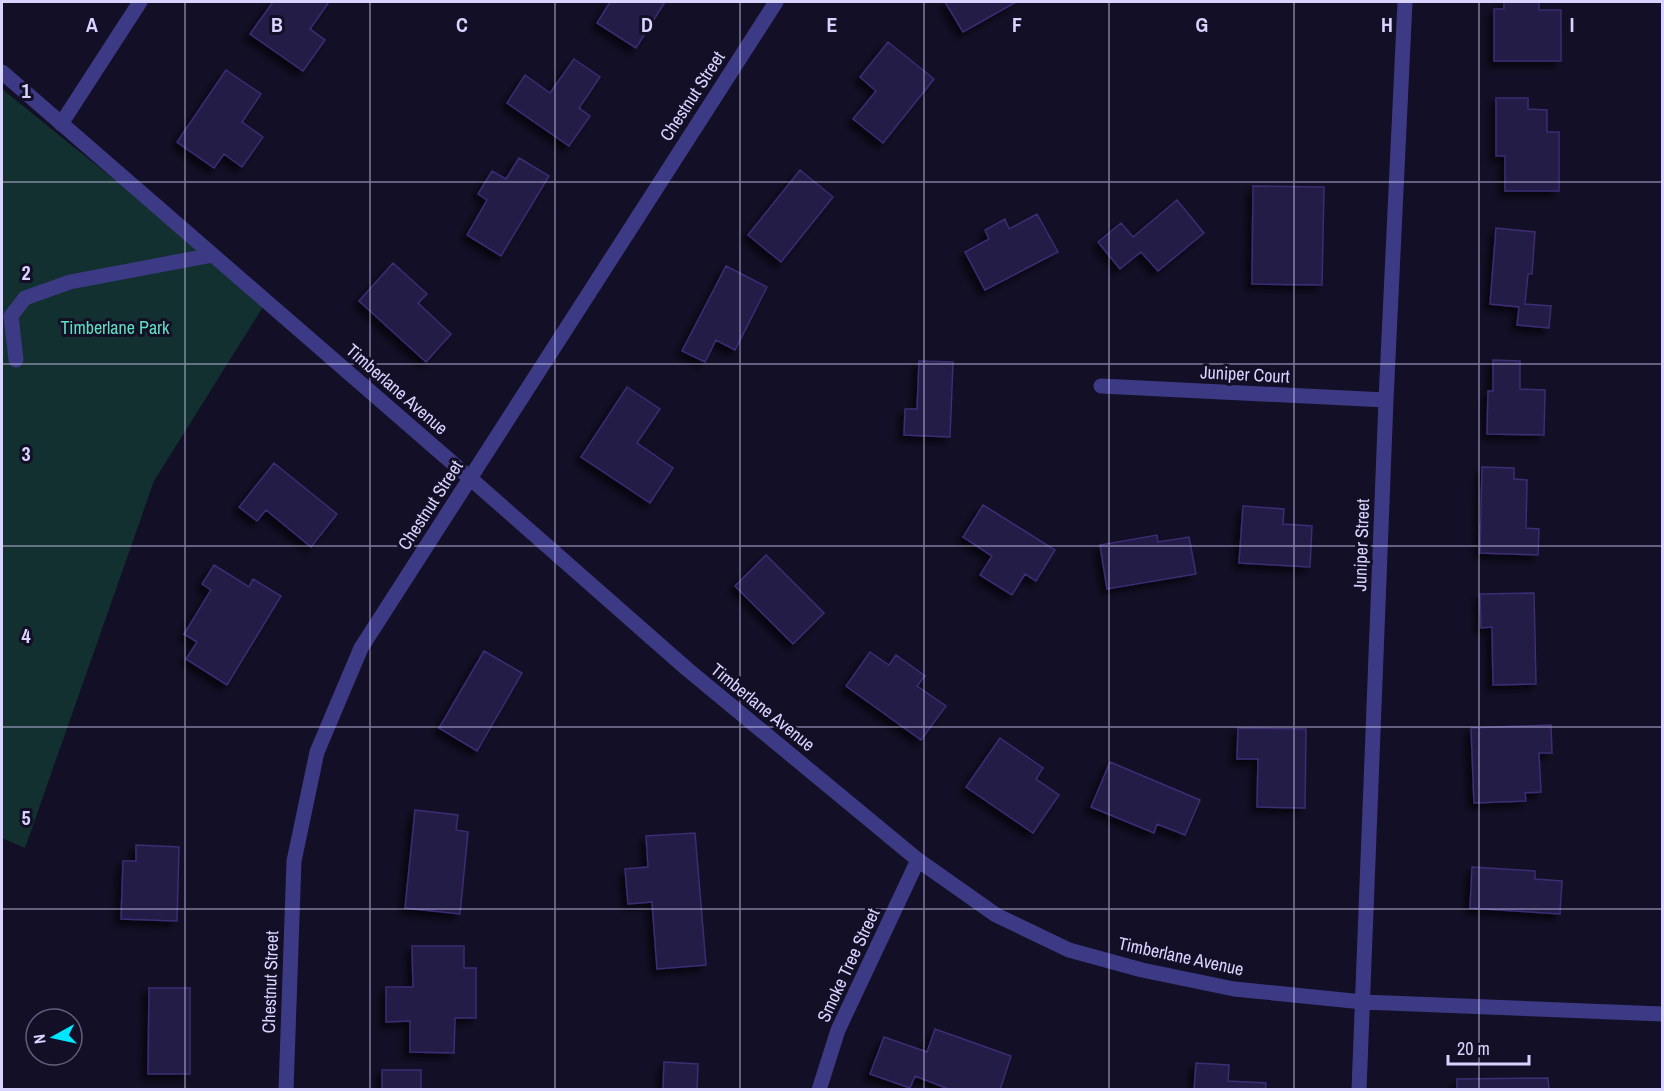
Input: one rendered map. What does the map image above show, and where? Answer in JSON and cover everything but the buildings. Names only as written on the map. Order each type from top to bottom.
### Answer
[{"type":"street","points":[[62,124],[140,2]]},
{"type":"street","name":"Chestnut Street","points":[[286,1089],[294,861],[317,752],[361,648],[776,2]]},
{"type":"street","name":"Juniper Street","points":[[1359,1089],[1386,400],[1405,2]]},
{"type":"street","name":"Timberlane Avenue","points":[[2,72],[687,669],[918,860],[996,915],[1069,950],[1142,970],[1234,989],[1363,1002],[1662,1014]]},
{"type":"street","points":[[16,360],[11,316],[24,298],[70,282],[213,255]]},
{"type":"street","name":"Juniper Court","points":[[1101,386],[1386,400]]},
{"type":"street","name":"Smoke Tree Street","points":[[819,1089],[838,1030],[918,860]]},
{"type":"green space","name":"Timberlane Park","points":[[2,89],[266,302],[154,481],[25,848],[2,838]]}]
